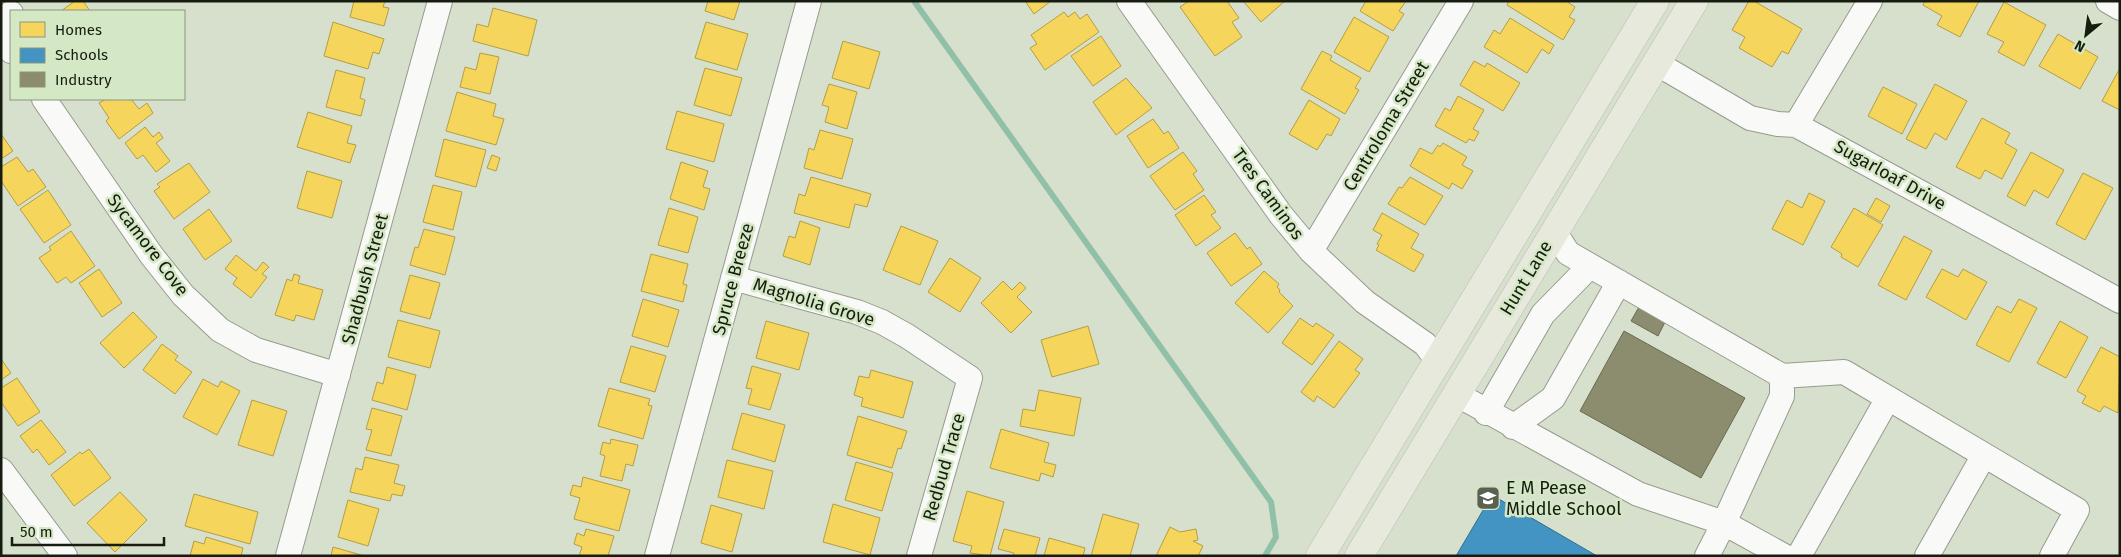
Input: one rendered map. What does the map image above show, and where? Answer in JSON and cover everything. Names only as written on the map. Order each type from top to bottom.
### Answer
[{"type":"main road","name":"Hunt Lane","points":[[1320,556],[1655,1]]},
{"type":"main road","name":"Hunt Lane","points":[[1359,556],[1694,1]]},
{"type":"main road","points":[[1554,167],[1549,198],[1549,214],[1554,232]]},
{"type":"main road","points":[[1437,360],[1456,394]]},
{"type":"street","name":"Shadbush Street","points":[[288,556],[440,1]]},
{"type":"street","name":"Spruce Breeze","points":[[656,556],[809,1]]},
{"type":"street","name":"Tres Caminos","points":[[1129,1],[1281,215],[1311,252],[1365,302],[1425,344],[1437,360]]},
{"type":"street","name":"Centroloma Street","points":[[1311,252],[1461,1]]},
{"type":"street","points":[[1796,125],[1870,1]]},
{"type":"street","points":[[2108,1],[2120,8]]},
{"type":"street","points":[[1,26],[10,15]]},
{"type":"street","points":[[1,36],[10,50]]},
{"type":"street","name":"Sugarloaf Drive","points":[[1656,64],[1750,118],[1778,124],[1796,125],[2120,301]]},
{"type":"street","name":"Sycamore Cove","points":[[45,100],[152,256],[220,330],[256,350],[338,375]]},
{"type":"street","points":[[1554,232],[1568,253],[1782,376],[1844,372],[2077,510],[2052,556]]},
{"type":"street","points":[[1486,413],[1543,314],[1590,266]]},
{"type":"street","name":"Magnolia Grove","points":[[733,278],[857,312],[882,322],[907,336],[970,378]]},
{"type":"street","points":[[1513,427],[1553,398],[1619,282]]},
{"type":"street","points":[[1707,556],[1782,396],[1782,376]]},
{"type":"street","name":"Redbud Trace","points":[[919,556],[970,378]]},
{"type":"street","points":[[1456,394],[1486,413],[1638,494],[1724,523],[1784,556]]},
{"type":"street","points":[[1799,556],[1888,398]]},
{"type":"street","points":[[1928,556],[1984,455]]},
{"type":"street","points":[[1,470],[65,556]]},
{"type":"building: Homes","points":[[75,1],[83,1],[89,10],[62,10]]},
{"type":"building: Homes","points":[[354,1],[385,1],[383,7],[389,8],[384,26],[350,17]]},
{"type":"building: Homes","points":[[708,1],[740,1],[734,20],[705,11]]},
{"type":"building: Homes","points":[[1025,1],[1051,1],[1034,14]]},
{"type":"building: Homes","points":[[1189,1],[1227,1],[1239,18],[1232,22],[1242,37],[1215,56],[1180,7]]},
{"type":"building: Homes","points":[[1243,1],[1285,1],[1261,22]]},
{"type":"building: Homes","points":[[1366,1],[1406,1],[1399,11],[1404,14],[1393,31],[1360,11]]},
{"type":"building: Homes","points":[[1509,1],[1566,1],[1575,7],[1569,17],[1575,20],[1563,40],[1507,5]]},
{"type":"building: Homes","points":[[1749,1],[1754,1],[1802,29],[1788,54],[1782,51],[1772,67],[1739,48],[1745,37],[1732,30]]},
{"type":"building: Homes","points":[[1925,1],[1979,1],[1960,37],[1937,25],[1942,16],[1923,5]]},
{"type":"building: Homes","points":[[2004,2],[2046,25],[2024,66],[1998,52],[2004,42],[1987,34]]},
{"type":"building: Homes","points":[[493,8],[537,20],[528,56],[473,41],[477,24],[488,27]]},
{"type":"building: Homes","points":[[1064,12],[1068,17],[1075,12],[1080,19],[1087,14],[1099,32],[1045,70],[1030,48],[1037,44],[1031,35]]},
{"type":"building: Homes","points":[[1354,17],[1389,37],[1369,72],[1334,52]]},
{"type":"building: Homes","points":[[1510,18],[1554,45],[1549,54],[1542,49],[1527,73],[1484,47],[1494,30],[1500,34]]},
{"type":"building: Homes","points":[[333,22],[384,39],[379,54],[373,52],[368,69],[324,56]]},
{"type":"building: Homes","points":[[706,22],[748,34],[737,70],[695,58]]},
{"type":"building: Homes","points":[[2058,34],[2098,57],[2080,89],[2039,66]]},
{"type":"building: Homes","points":[[1101,36],[1121,66],[1093,86],[1071,56]]},
{"type":"building: Homes","points":[[843,41],[880,52],[869,89],[832,78]]},
{"type":"building: Homes","points":[[1322,51],[1332,56],[1330,60],[1361,78],[1355,88],[1359,90],[1345,114],[1301,89]]},
{"type":"building: Homes","points":[[480,53],[499,57],[490,94],[460,87],[465,67],[476,70]]},
{"type":"building: Homes","points":[[1474,61],[1485,67],[1487,63],[1520,83],[1503,111],[1460,85]]},
{"type":"building: Homes","points":[[705,68],[742,78],[731,116],[694,105]]},
{"type":"building: Homes","points":[[2120,68],[2120,110],[2102,101]]},
{"type":"building: Homes","points":[[336,70],[365,78],[360,98],[365,100],[361,116],[326,107]]},
{"type":"building: Homes","points":[[1126,78],[1152,108],[1116,135],[1093,102]]},
{"type":"building: Homes","points":[[829,84],[857,92],[847,129],[825,122],[829,107],[822,105]]},
{"type":"building: Homes","points":[[1935,84],[1967,101],[1946,140],[1935,133],[1926,149],[1906,139]]},
{"type":"building: Homes","points":[[1883,87],[1917,104],[1902,134],[1868,116]]},
{"type":"building: Homes","points":[[457,92],[496,104],[493,116],[504,119],[496,145],[446,131]]},
{"type":"building: Homes","points":[[1458,96],[1484,110],[1473,129],[1479,132],[1474,141],[1469,139],[1466,143],[1435,126],[1445,108],[1450,111]]},
{"type":"building: Homes","points":[[104,100],[132,100],[139,109],[147,103],[153,113],[119,139],[106,121],[109,118],[99,103]]},
{"type":"building: Homes","points":[[1309,100],[1340,119],[1331,136],[1327,134],[1317,150],[1289,134]]},
{"type":"building: Homes","points":[[677,111],[724,124],[714,162],[666,149]]},
{"type":"building: Homes","points":[[308,112],[352,126],[347,143],[356,145],[350,163],[297,147]]},
{"type":"building: Homes","points":[[1982,118],[2010,133],[2005,143],[2017,150],[2002,179],[1985,170],[1980,179],[1956,167]]},
{"type":"building: Homes","points":[[1153,119],[1164,134],[1168,131],[1179,148],[1148,168],[1127,136]]},
{"type":"building: Homes","points":[[145,127],[153,137],[159,132],[163,138],[156,143],[170,161],[156,172],[143,155],[137,159],[125,143]]},
{"type":"building: Homes","points":[[820,130],[853,139],[842,179],[804,168],[809,148],[814,150]]},
{"type":"building: Homes","points":[[1,134],[13,151],[1,159]]},
{"type":"building: Homes","points":[[444,139],[486,150],[476,187],[435,176]]},
{"type":"building: Homes","points":[[1443,143],[1467,157],[1462,165],[1473,171],[1462,189],[1452,183],[1449,189],[1410,166],[1420,148],[1432,154],[1438,145],[1440,147]]},
{"type":"building: Homes","points":[[1183,152],[1197,171],[1193,174],[1204,190],[1175,210],[1150,176]]},
{"type":"building: Homes","points":[[2031,152],[2064,170],[2048,198],[2034,190],[2025,206],[2007,196]]},
{"type":"building: Homes","points":[[492,155],[500,158],[496,171],[487,168]]},
{"type":"building: Homes","points":[[17,157],[28,172],[33,169],[46,187],[18,206],[1,181],[1,167]]},
{"type":"building: Homes","points":[[681,162],[708,171],[703,187],[710,189],[704,210],[670,199]]},
{"type":"building: Homes","points":[[189,163],[210,192],[174,219],[154,191],[160,187],[157,184]]},
{"type":"building: Homes","points":[[307,171],[342,181],[332,218],[297,208]]},
{"type":"building: Homes","points":[[2083,173],[2113,188],[2085,240],[2056,224]]},
{"type":"building: Homes","points":[[811,177],[871,194],[867,207],[855,204],[849,228],[794,213],[799,194],[805,196]]},
{"type":"building: Homes","points":[[1410,177],[1443,196],[1425,225],[1388,204],[1399,187],[1402,188]]},
{"type":"building: Homes","points":[[433,185],[462,192],[453,230],[423,222]]},
{"type":"building: Homes","points":[[48,190],[71,225],[44,243],[20,209]]},
{"type":"building: Homes","points":[[1809,193],[1825,201],[1803,245],[1772,229],[1787,200],[1802,208]]},
{"type":"building: Homes","points":[[1204,195],[1216,212],[1211,215],[1221,228],[1196,246],[1175,215]]},
{"type":"building: Homes","points":[[1876,198],[1890,206],[1881,222],[1867,214]]},
{"type":"building: Homes","points":[[669,208],[698,217],[688,253],[658,245]]},
{"type":"building: Homes","points":[[1854,208],[1883,225],[1858,267],[1841,257],[1842,254],[1831,247]]},
{"type":"building: Homes","points":[[209,209],[232,241],[205,260],[183,229]]},
{"type":"building: Homes","points":[[1382,213],[1419,234],[1411,248],[1424,255],[1414,272],[1376,250],[1382,235],[1373,230]]},
{"type":"building: Homes","points":[[800,221],[820,228],[810,265],[783,256],[789,236],[795,238]]},
{"type":"building: Homes","points":[[901,226],[938,241],[920,285],[883,270]]},
{"type":"building: Homes","points":[[424,229],[455,237],[445,275],[410,265],[415,247],[418,248]]},
{"type":"building: Homes","points":[[71,231],[95,266],[71,283],[66,277],[57,283],[39,258],[51,250],[49,247]]},
{"type":"building: Homes","points":[[1235,233],[1247,249],[1250,247],[1262,264],[1231,286],[1207,253]]},
{"type":"building: Homes","points":[[1904,236],[1932,251],[1906,300],[1878,285]]},
{"type":"building: Homes","points":[[651,254],[688,264],[683,284],[687,285],[683,302],[641,291]]},
{"type":"building: Homes","points":[[236,255],[256,271],[263,262],[269,267],[262,274],[267,277],[251,298],[233,284],[237,278],[225,269]]},
{"type":"building: Homes","points":[[950,258],[981,278],[960,312],[928,292]]},
{"type":"building: Homes","points":[[99,269],[122,303],[102,317],[79,283]]},
{"type":"building: Homes","points":[[1942,269],[1958,277],[1963,269],[1987,282],[1966,320],[1926,297]]},
{"type":"building: Homes","points":[[1264,271],[1279,284],[1277,287],[1280,290],[1279,292],[1293,306],[1268,333],[1235,303]]},
{"type":"building: Homes","points":[[294,274],[300,276],[298,283],[323,290],[314,320],[296,315],[294,321],[275,315],[287,279],[292,281]]},
{"type":"building: Homes","points":[[410,275],[440,283],[430,319],[400,311]]},
{"type":"building: Homes","points":[[1003,281],[1012,290],[1020,282],[1026,288],[1017,297],[1032,312],[1011,333],[981,303]]},
{"type":"building: Homes","points":[[643,299],[679,310],[668,347],[632,336]]},
{"type":"building: Homes","points":[[2019,299],[2037,308],[2009,362],[1976,345],[1997,306],[2011,313]]},
{"type":"building: Homes","points":[[133,312],[157,337],[124,368],[100,343]]},
{"type":"building: Homes","points":[[1300,318],[1313,327],[1316,323],[1334,335],[1312,365],[1282,343]]},
{"type":"building: Homes","points":[[398,320],[440,331],[430,368],[388,357]]},
{"type":"building: Homes","points":[[766,321],[809,333],[799,370],[756,358]]},
{"type":"building: Homes","points":[[2060,321],[2088,337],[2066,378],[2037,363]]},
{"type":"building: Homes","points":[[1088,326],[1099,364],[1052,377],[1041,340]]},
{"type":"building: Homes","points":[[1339,341],[1363,359],[1355,370],[1360,373],[1334,408],[1317,396],[1314,402],[1301,392]]},
{"type":"building: Homes","points":[[162,344],[178,356],[175,360],[192,372],[175,394],[143,370]]},
{"type":"building: Homes","points":[[631,346],[666,356],[655,392],[620,382]]},
{"type":"building: Homes","points":[[2101,347],[2120,357],[2118,413],[2104,406],[2100,412],[2082,403],[2086,396],[2077,391]]},
{"type":"building: Homes","points":[[1,359],[11,373],[1,380]]},
{"type":"building: Homes","points":[[752,366],[781,374],[770,410],[748,404],[752,389],[746,388]]},
{"type":"building: Homes","points":[[387,367],[416,375],[407,410],[372,400],[377,382],[383,384]]},
{"type":"building: Homes","points":[[871,370],[913,382],[903,418],[861,406],[863,398],[854,395],[859,376],[869,378]]},
{"type":"building: Homes","points":[[17,378],[40,412],[18,426],[1,402],[1,388]]},
{"type":"building: Homes","points":[[203,379],[218,387],[221,381],[240,391],[217,435],[183,417]]},
{"type":"building: Homes","points":[[609,388],[650,399],[648,405],[652,406],[643,439],[598,426]]},
{"type":"building: Homes","points":[[1039,390],[1081,398],[1074,436],[1020,426],[1023,409],[1035,411]]},
{"type":"building: Homes","points":[[252,400],[287,411],[273,456],[238,445]]},
{"type":"building: Homes","points":[[372,408],[402,416],[391,456],[366,450],[372,430],[366,429]]},
{"type":"building: Homes","points":[[742,413],[785,425],[775,462],[732,449]]},
{"type":"building: Homes","points":[[858,416],[907,431],[901,449],[898,448],[892,468],[847,455]]},
{"type":"building: Homes","points":[[41,420],[66,452],[49,465],[37,449],[33,453],[20,436]]},
{"type":"building: Homes","points":[[1001,429],[1049,443],[1044,462],[1056,465],[1053,477],[1041,473],[1039,481],[990,468]]},
{"type":"building: Homes","points":[[611,439],[638,445],[633,466],[626,464],[622,481],[600,476],[605,456],[600,454],[603,442],[610,444]]},
{"type":"building: Homes","points":[[89,449],[111,478],[74,506],[51,475],[80,452],[82,454]]},
{"type":"building: Homes","points":[[365,457],[399,465],[394,483],[405,486],[402,496],[392,494],[390,501],[350,492],[356,468],[362,470]]},
{"type":"building: Homes","points":[[727,460],[773,471],[764,509],[718,497]]},
{"type":"building: Homes","points":[[856,462],[893,473],[882,511],[845,500]]},
{"type":"building: Homes","points":[[583,477],[630,490],[619,531],[574,519],[580,498],[570,495],[573,485],[581,487]]},
{"type":"building: Homes","points":[[967,491],[1004,502],[990,556],[970,553],[972,546],[953,541]]},
{"type":"building: Homes","points":[[120,492],[147,520],[115,552],[87,523]]},
{"type":"building: Homes","points":[[194,494],[258,512],[250,544],[185,526]]},
{"type":"building: Homes","points":[[348,500],[379,509],[368,546],[338,537]]},
{"type":"building: Homes","points":[[833,504],[880,518],[870,555],[823,542]]},
{"type":"building: Homes","points":[[711,505],[742,514],[732,552],[701,543]]},
{"type":"building: Homes","points":[[1103,514],[1139,524],[1130,556],[1091,556]]},
{"type":"building: Homes","points":[[1170,527],[1180,532],[1196,529],[1198,540],[1193,541],[1203,546],[1198,556],[1156,556]]},
{"type":"building: Homes","points":[[586,529],[614,536],[608,556],[579,556],[582,547],[574,544],[577,533],[584,536]]},
{"type":"building: Homes","points":[[1004,529],[1040,538],[1035,556],[1013,556],[1014,553],[998,549]]},
{"type":"building: Homes","points":[[206,537],[243,548],[241,556],[190,556],[194,541],[204,544]]},
{"type":"building: Homes","points":[[1049,538],[1085,548],[1083,556],[1044,556]]},
{"type":"building: Homes","points":[[333,547],[361,555],[361,556],[331,556]]},
{"type":"building: Schools","points":[[1492,495],[1597,556],[1456,556]]},
{"type":"building: Industry","points":[[1639,307],[1665,322],[1658,336],[1631,321]]},
{"type":"building: Industry","points":[[1624,331],[1745,398],[1701,478],[1580,411]]},
{"type":"waterway","points":[[914,1],[1271,502],[1276,537],[1265,556]]},
{"type":"place","name":"E M Pease Middle School","points":[[1488,498]]}]
